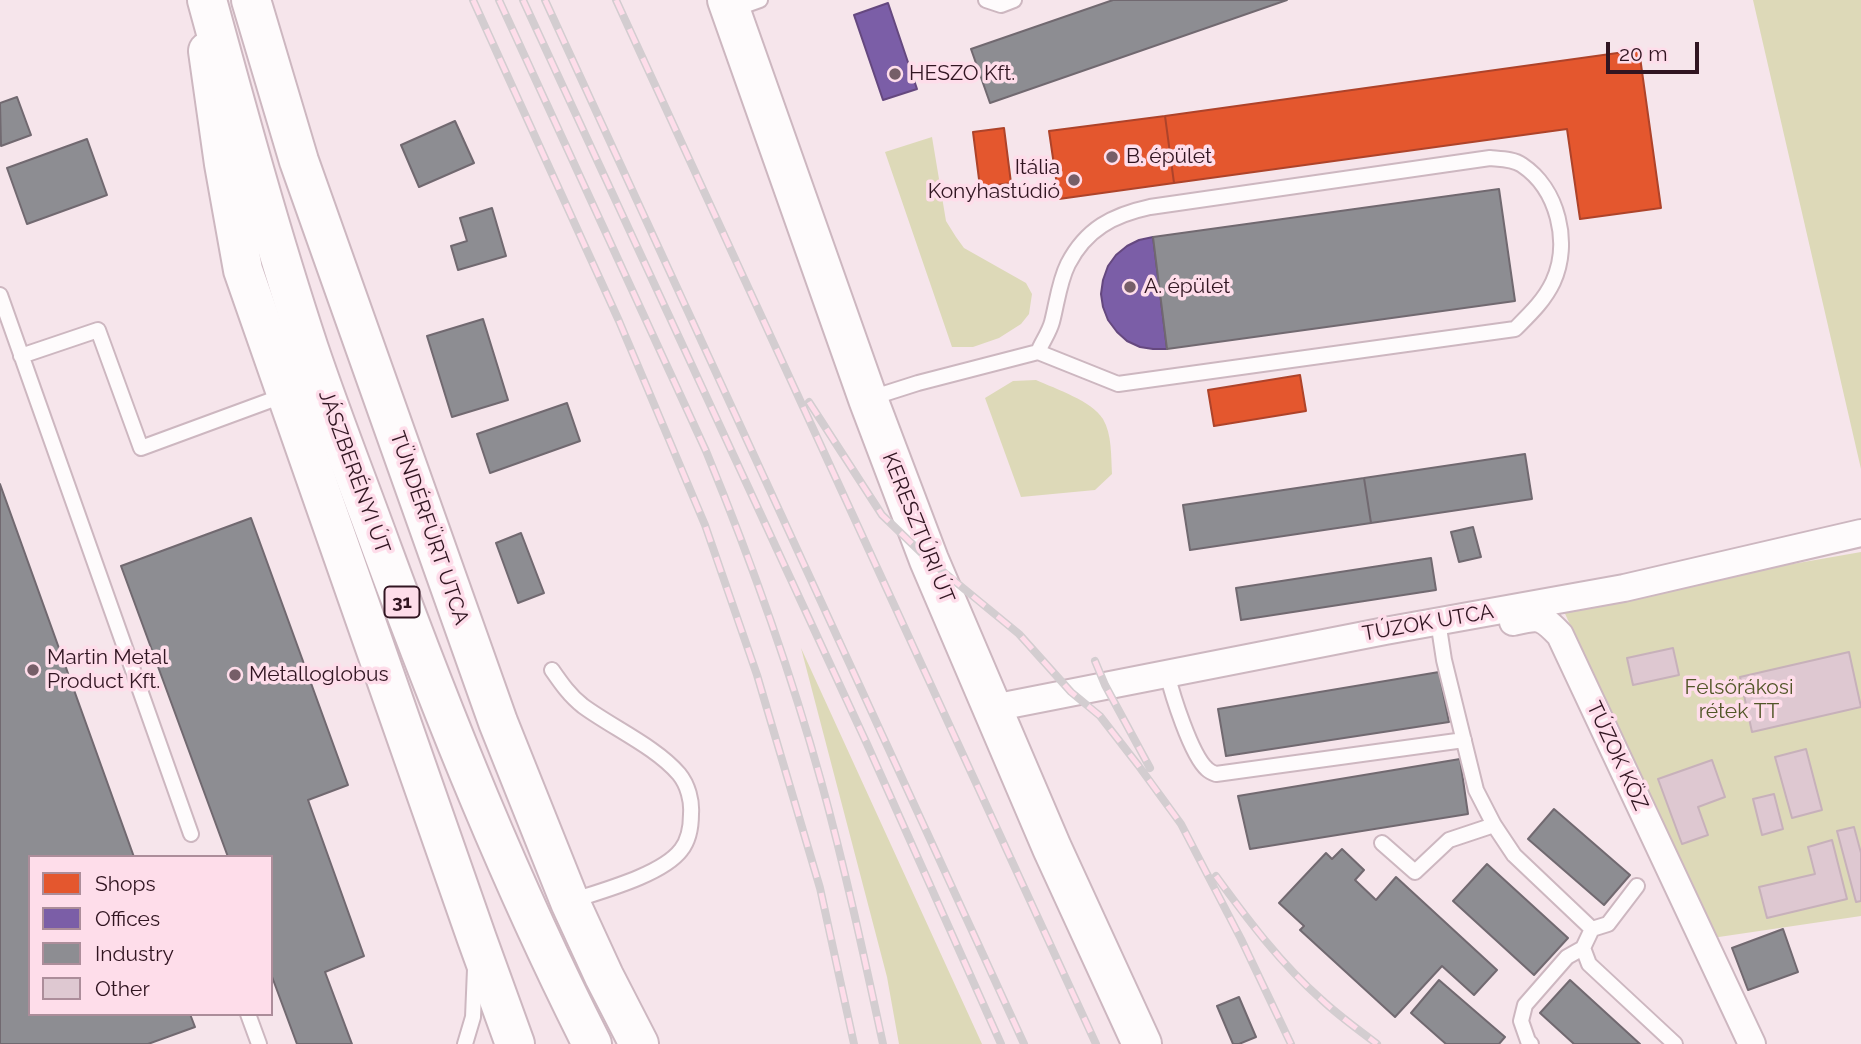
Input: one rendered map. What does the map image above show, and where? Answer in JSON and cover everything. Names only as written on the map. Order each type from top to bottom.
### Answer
[{"type":"main road","points":[[200,0],[243,270],[515,1044]]},
{"type":"main road","name":"JÁSZBERÉNYI ÚT","points":[[207,0],[247,147],[309,350],[421,653],[494,834],[536,929],[592,1044]]},
{"type":"main road","name":"TÜNDÉRFÜRT UTCA","points":[[251,0],[299,161],[498,722],[570,902],[639,1044]]},
{"type":"main road","name":"KERESZTÚRI ÚT","points":[[739,3],[868,399],[929,560],[1052,848],[1142,1044]]},
{"type":"street","name":"TÚZOK UTCA","points":[[993,708],[1385,631],[1440,629],[1861,533]]},
{"type":"street","name":"TÚZOK KÖZ","points":[[1440,629],[1535,617],[1547,621],[1560,635],[1752,1044]]},
{"type":"lane","points":[[986,0],[1000,5],[1014,0]]},
{"type":"lane","points":[[868,399],[1038,352],[1118,384],[1515,328],[1541,303],[1554,281],[1561,255],[1561,229],[1553,204],[1540,181],[1520,163],[1490,158],[1137,210],[1101,225],[1082,243],[1067,265],[1051,325],[1038,352]]},
{"type":"lane","points":[[0,297],[191,834]]},
{"type":"lane","points":[[22,356],[98,330],[141,448],[286,394]]},
{"type":"lane","points":[[1440,629],[1444,660],[1476,790],[1494,825],[1514,855],[1592,929]]},
{"type":"lane","points":[[552,670],[565,689],[582,705],[665,760],[681,776],[687,787],[691,806],[687,840],[669,861],[656,870],[570,902]]},
{"type":"lane","points":[[1167,673],[1173,696],[1196,754],[1206,768],[1216,774],[1464,740]]},
{"type":"lane","points":[[1382,843],[1415,872],[1449,840],[1494,825]]},
{"type":"lane","points":[[1528,1043],[1521,1021],[1525,1005],[1567,957],[1583,948],[1592,929],[1608,924],[1637,886]]},
{"type":"lane","points":[[465,1044],[472,1017],[477,939]]},
{"type":"lane","points":[[1583,948],[1589,964],[1675,1044]]},
{"type":"lane","points":[[249,1016],[258,1044]]},
{"type":"green space","points":[[1753,0],[1861,0],[1861,469]]},
{"type":"green space","points":[[932,137],[946,221],[956,237],[964,248],[1026,283],[1032,294],[1029,314],[1021,324],[999,338],[973,347],[952,347],[885,152]]},
{"type":"green space","points":[[1036,380],[1082,401],[1103,419],[1110,438],[1112,474],[1095,490],[1021,497],[985,398],[1013,381]]},
{"type":"green space","name":"Felsőrákosi rétek TT","points":[[1861,552],[1861,916],[1712,938],[1562,607]]},
{"type":"green space","points":[[801,648],[982,1044],[899,1044],[887,977]]},
{"type":"building: Shops","points":[[1639,50],[1661,208],[1580,219],[1567,129],[1174,183],[1165,116]]},
{"type":"building: Shops","name":"B. épület","points":[[1165,116],[1174,183],[1059,199],[1049,131]]},
{"type":"building: Shops","points":[[1004,128],[1011,183],[980,187],[973,132]]},
{"type":"building: Shops","points":[[1300,375],[1306,411],[1214,426],[1208,390]]},
{"type":"building: Offices","points":[[888,3],[917,89],[883,100],[854,15]]},
{"type":"building: Offices","name":"A. épület","points":[[1153,237],[1167,349],[1140,347],[1127,341],[1108,320],[1101,294],[1108,266],[1116,255],[1139,240]]},
{"type":"building: Industry","points":[[1113,0],[1287,0],[990,103],[971,49]]},
{"type":"building: Industry","points":[[17,97],[31,135],[1,146],[0,103]]},
{"type":"building: Industry","points":[[455,121],[474,163],[419,187],[401,145]]},
{"type":"building: Industry","points":[[87,139],[107,195],[27,224],[7,168]]},
{"type":"building: Industry","points":[[1499,189],[1515,301],[1167,349],[1153,237]]},
{"type":"building: Industry","points":[[492,208],[506,256],[458,270],[451,246],[467,241],[460,218]]},
{"type":"building: Industry","points":[[483,319],[508,400],[452,417],[427,336]]},
{"type":"building: Industry","points":[[567,403],[580,441],[490,473],[477,434]]},
{"type":"building: Industry","points":[[1525,454],[1532,499],[1371,523],[1364,478]]},
{"type":"building: Industry","points":[[1364,478],[1371,523],[1190,550],[1183,505]]},
{"type":"building: Industry","name":"Martin Metal Product Kft.","points":[[0,484],[133,855],[28,855],[28,1016],[191,1016],[195,1027],[148,1044],[0,1044]]},
{"type":"building: Industry","name":"Metalloglobus","points":[[251,518],[348,785],[308,800],[364,956],[325,972],[352,1044],[297,1044],[273,979],[273,855],[227,855],[121,566]]},
{"type":"building: Industry","points":[[1473,527],[1481,557],[1459,562],[1451,532]]},
{"type":"building: Industry","points":[[521,533],[544,593],[518,603],[496,543]]},
{"type":"building: Industry","points":[[1431,558],[1436,590],[1241,620],[1236,588]]},
{"type":"building: Industry","points":[[1439,672],[1449,722],[1226,756],[1218,709]]},
{"type":"building: Industry","points":[[1460,759],[1468,814],[1250,849],[1238,796]]},
{"type":"building: Industry","points":[[1554,809],[1630,875],[1604,905],[1528,839]]},
{"type":"building: Industry","points":[[1342,849],[1364,870],[1355,880],[1376,900],[1396,877],[1497,970],[1474,995],[1442,966],[1395,1017],[1300,930],[1304,926],[1279,903],[1326,853],[1332,859]]},
{"type":"building: Industry","points":[[1487,864],[1568,938],[1534,975],[1453,901]]},
{"type":"building: Industry","points":[[1783,929],[1798,972],[1748,990],[1732,948]]},
{"type":"building: Industry","points":[[1439,980],[1505,1037],[1499,1044],[1446,1044],[1411,1013]]},
{"type":"building: Industry","points":[[1570,980],[1640,1044],[1574,1044],[1540,1013]]},
{"type":"building: Industry","points":[[1239,997],[1256,1037],[1233,1044],[1217,1006]]},
{"type":"building: Other","points":[[1673,648],[1679,675],[1633,685],[1627,658]]},
{"type":"building: Other","points":[[1849,652],[1861,707],[1752,732],[1740,677]]},
{"type":"building: Other","points":[[1806,749],[1822,810],[1792,818],[1775,757]]},
{"type":"building: Other","points":[[1712,760],[1725,797],[1698,807],[1708,835],[1682,844],[1658,779]]},
{"type":"building: Other","points":[[1774,794],[1783,829],[1762,835],[1753,799]]},
{"type":"building: Other","points":[[1854,827],[1861,853],[1861,901],[1856,902],[1837,831]]},
{"type":"building: Other","points":[[1832,840],[1847,899],[1767,918],[1759,887],[1815,874],[1808,847]]},
{"type":"railway","points":[[473,0],[619,321],[705,525],[757,675],[820,888],[854,1044]]},
{"type":"railway","points":[[499,0],[706,451],[754,573],[783,656],[821,781],[883,1044]]},
{"type":"railway","points":[[523,0],[867,744],[1001,1044]]},
{"type":"railway","points":[[545,0],[1024,1044]]},
{"type":"railway","points":[[616,0],[1096,1044]]},
{"type":"railway","points":[[809,402],[882,515],[929,560],[1019,634],[1071,692],[1100,716],[1138,765],[1181,824],[1241,939],[1291,1044]]},
{"type":"railway","points":[[1095,661],[1150,768]]},
{"type":"railway","points":[[1216,876],[1293,972],[1329,1006],[1377,1044]]},
{"type":"place","name":"HESZO Kft.","points":[[895,74]]},
{"type":"place","name":"B. épület","points":[[1112,157]]},
{"type":"place","name":"Itália Konyhastúdió","points":[[1074,180]]},
{"type":"place","name":"A. épület","points":[[1130,287]]},
{"type":"place","name":"Martin Metal Product Kft.","points":[[33,670]]},
{"type":"place","name":"Metalloglobus","points":[[235,675]]}]
